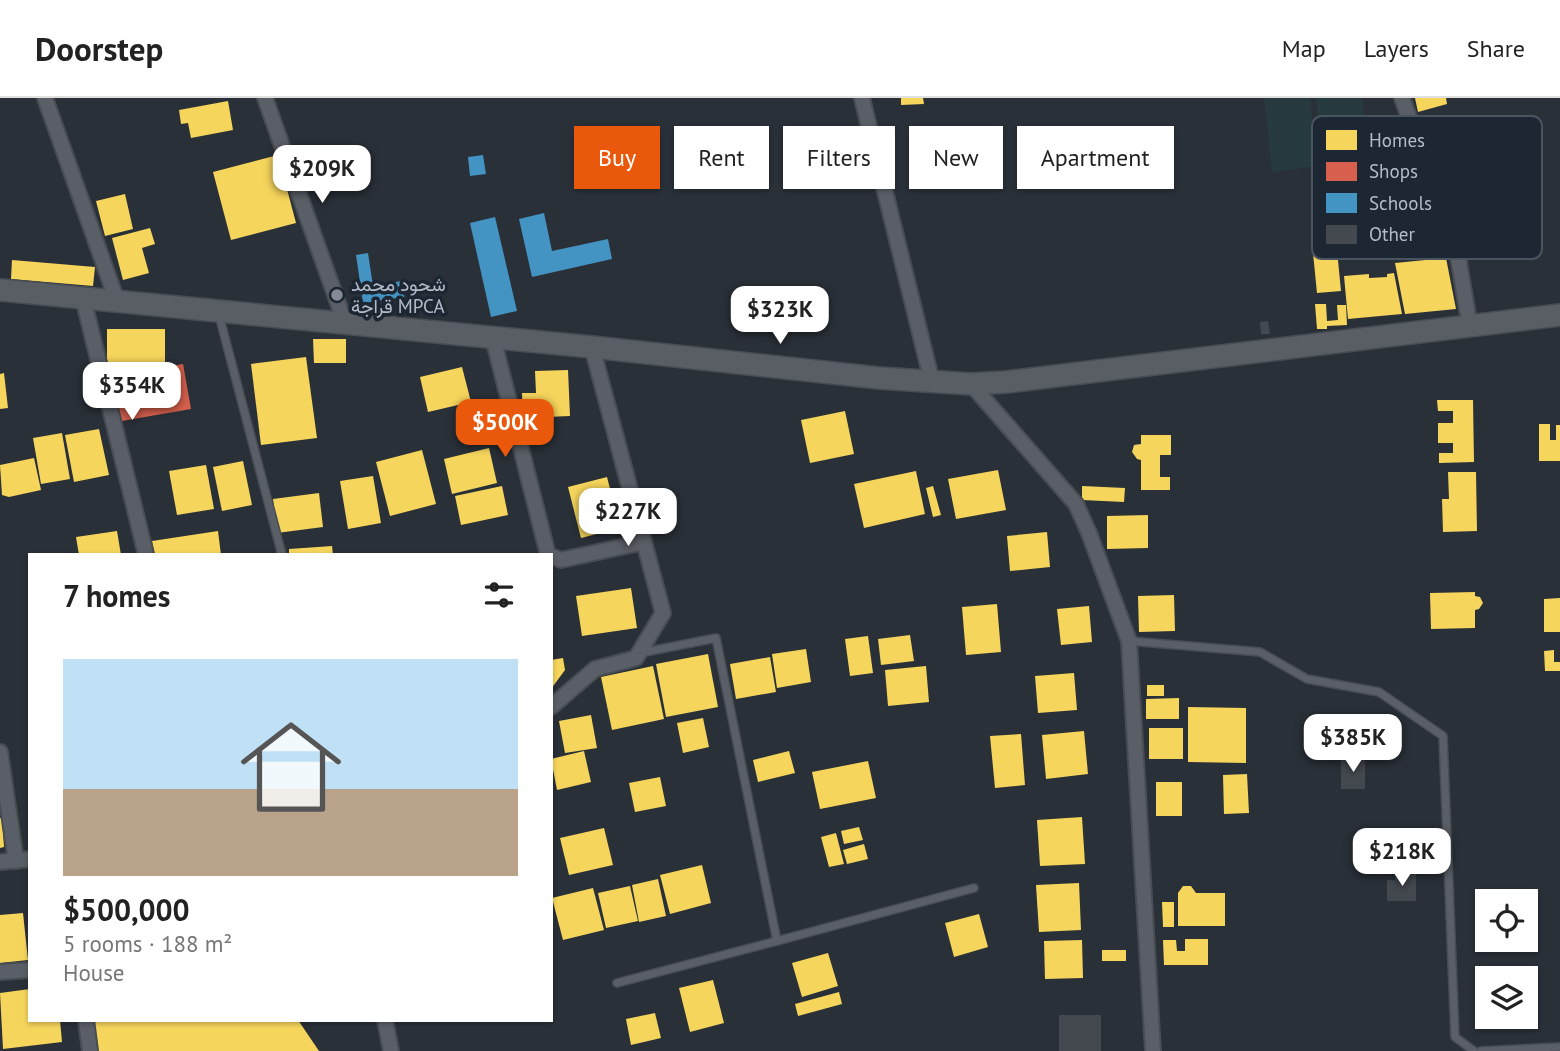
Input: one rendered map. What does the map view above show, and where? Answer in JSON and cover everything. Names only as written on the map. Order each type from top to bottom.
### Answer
[{"type":"street","points":[[45,98],[117,302]]},
{"type":"street","points":[[265,98],[345,323]]},
{"type":"street","points":[[862,98],[932,382]]},
{"type":"street","points":[[1402,98],[1408,116]]},
{"type":"street","points":[[1458,259],[1470,327]]},
{"type":"street","points":[[0,290],[971,384],[1560,316]]},
{"type":"street","points":[[83,298],[146,553]]},
{"type":"street","points":[[493,338],[548,553]]},
{"type":"street","points":[[553,704],[594,669],[636,658],[663,614],[592,347]]},
{"type":"street","points":[[971,384],[1076,504],[1129,641],[1153,1051]]},
{"type":"street","points":[[553,557],[561,560],[644,542]]},
{"type":"street","points":[[0,751],[23,860],[0,862]]},
{"type":"street","points":[[0,972],[28,970]]},
{"type":"street","points":[[86,1022],[90,1051]]},
{"type":"street","points":[[385,1022],[391,1051]]},
{"type":"lane","points":[[218,311],[281,553]]},
{"type":"lane","points":[[639,653],[716,638],[777,941]]},
{"type":"lane","points":[[1129,641],[1259,652],[1307,679],[1379,692],[1443,736],[1455,1037],[1474,1051]]},
{"type":"lane","points":[[617,983],[974,888]]},
{"type":"lane","points":[[1481,1051],[1560,1047]]},
{"type":"green space","points":[[1264,98],[1310,98],[1312,167],[1272,172]]},
{"type":"green space","points":[[1316,98],[1362,98],[1364,116],[1318,116]]},
{"type":"building: Homes","points":[[901,98],[923,98],[924,104],[901,105]]},
{"type":"building: Homes","points":[[1415,98],[1446,98],[1447,104],[1418,112]]},
{"type":"building: Homes","points":[[228,101],[233,130],[191,138],[188,123],[181,124],[179,110]]},
{"type":"building: Homes","points":[[278,155],[296,223],[231,240],[213,172]]},
{"type":"building: Homes","points":[[125,194],[133,229],[105,236],[96,201]]},
{"type":"building: Homes","points":[[150,228],[155,244],[142,248],[149,273],[123,280],[112,238]]},
{"type":"building: Homes","points":[[1314,259],[1338,259],[1341,291],[1317,293]]},
{"type":"building: Homes","points":[[1446,259],[1456,309],[1405,314],[1395,263]]},
{"type":"building: Homes","points":[[12,260],[95,267],[93,286],[11,279]]},
{"type":"building: Homes","points":[[1394,273],[1402,314],[1348,319],[1344,276],[1369,274],[1369,278],[1387,277],[1387,274]]},
{"type":"building: Homes","points":[[1315,304],[1326,304],[1327,321],[1338,320],[1337,305],[1346,305],[1347,325],[1317,329]]},
{"type":"building: Homes","points":[[107,329],[165,329],[165,366],[107,365]]},
{"type":"building: Homes","points":[[313,339],[346,339],[346,363],[314,363]]},
{"type":"building: Homes","points":[[306,357],[317,438],[261,445],[251,364]]},
{"type":"building: Homes","points":[[462,367],[471,402],[428,412],[420,377]]},
{"type":"building: Homes","points":[[568,370],[570,416],[523,418],[522,393],[536,393],[535,371]]},
{"type":"building: Homes","points":[[4,373],[8,408],[0,409],[0,374]]},
{"type":"building: Homes","points":[[1437,400],[1473,400],[1474,462],[1439,463],[1439,453],[1453,453],[1453,443],[1438,443],[1438,423],[1453,423],[1453,411],[1438,411]]},
{"type":"building: Homes","points":[[845,411],[854,454],[810,463],[801,420]]},
{"type":"building: Homes","points":[[1539,424],[1550,424],[1550,440],[1556,440],[1556,425],[1560,425],[1560,461],[1539,461]]},
{"type":"building: Homes","points":[[99,429],[109,475],[74,482],[65,435]]},
{"type":"building: Homes","points":[[62,433],[70,479],[41,484],[33,438]]},
{"type":"building: Homes","points":[[1141,435],[1171,435],[1171,455],[1160,455],[1160,477],[1170,477],[1170,490],[1141,490],[1141,460],[1132,452],[1134,445],[1141,444]]},
{"type":"building: Homes","points":[[489,448],[497,483],[452,494],[444,459]]},
{"type":"building: Homes","points":[[422,450],[436,504],[390,516],[376,462]]},
{"type":"building: Homes","points":[[34,458],[41,490],[9,497],[2,495],[0,465]]},
{"type":"building: Homes","points":[[243,461],[252,505],[222,511],[213,467]]},
{"type":"building: Homes","points":[[206,465],[214,509],[177,515],[169,471]]},
{"type":"building: Homes","points":[[998,470],[1006,510],[956,519],[948,479]]},
{"type":"building: Homes","points":[[916,471],[925,514],[864,528],[854,484]]},
{"type":"building: Homes","points":[[1448,472],[1476,472],[1477,531],[1443,532],[1442,499],[1449,499]]},
{"type":"building: Homes","points":[[373,476],[381,523],[348,529],[340,481]]},
{"type":"building: Homes","points":[[607,477],[620,528],[581,538],[568,487]]},
{"type":"building: Homes","points":[[502,486],[508,515],[461,525],[455,496]]},
{"type":"building: Homes","points":[[933,486],[941,515],[933,517],[926,488]]},
{"type":"building: Homes","points":[[1082,486],[1125,488],[1124,502],[1082,500]]},
{"type":"building: Homes","points":[[319,493],[323,527],[277,533],[273,499]]},
{"type":"building: Homes","points":[[1148,515],[1148,548],[1107,549],[1107,516]]},
{"type":"building: Homes","points":[[117,531],[121,553],[79,553],[76,537]]},
{"type":"building: Homes","points":[[218,531],[221,553],[155,553],[152,541]]},
{"type":"building: Homes","points":[[1047,532],[1050,567],[1010,571],[1007,536]]},
{"type":"building: Homes","points":[[332,546],[333,553],[289,553],[289,549]]},
{"type":"building: Homes","points":[[631,588],[637,628],[582,636],[576,596]]},
{"type":"building: Homes","points":[[1475,592],[1475,596],[1480,597],[1483,603],[1475,610],[1475,628],[1431,629],[1430,593]]},
{"type":"building: Homes","points":[[1174,595],[1175,631],[1139,632],[1138,596]]},
{"type":"building: Homes","points":[[1560,598],[1560,632],[1544,632],[1544,599]]},
{"type":"building: Homes","points":[[997,604],[1001,652],[966,655],[962,607]]},
{"type":"building: Homes","points":[[1089,606],[1092,642],[1061,645],[1057,609]]},
{"type":"building: Homes","points":[[910,635],[914,661],[881,665],[878,639]]},
{"type":"building: Homes","points":[[868,636],[873,673],[850,676],[845,639]]},
{"type":"building: Homes","points":[[806,649],[811,682],[777,688],[772,654]]},
{"type":"building: Homes","points":[[1554,650],[1554,662],[1560,662],[1560,671],[1545,671],[1544,651]]},
{"type":"building: Homes","points":[[708,654],[718,707],[666,717],[656,664]]},
{"type":"building: Homes","points":[[770,657],[776,692],[736,699],[730,664]]},
{"type":"building: Homes","points":[[563,658],[565,670],[553,686],[553,660]]},
{"type":"building: Homes","points":[[653,666],[664,719],[612,730],[601,677]]},
{"type":"building: Homes","points":[[926,666],[929,702],[888,706],[885,670]]},
{"type":"building: Homes","points":[[1074,673],[1077,710],[1038,713],[1035,676]]},
{"type":"building: Homes","points":[[1147,685],[1164,685],[1164,696],[1147,696]]},
{"type":"building: Homes","points":[[1179,698],[1179,719],[1146,719],[1146,699]]},
{"type":"building: Homes","points":[[1188,707],[1246,708],[1246,763],[1188,762]]},
{"type":"building: Homes","points":[[591,715],[597,748],[565,753],[559,721]]},
{"type":"building: Homes","points":[[703,718],[709,747],[683,753],[677,723]]},
{"type":"building: Homes","points":[[1149,728],[1183,728],[1183,759],[1149,759]]},
{"type":"building: Homes","points":[[1084,731],[1088,774],[1046,779],[1042,735]]},
{"type":"building: Homes","points":[[1021,734],[1025,785],[995,788],[990,736]]},
{"type":"building: Homes","points":[[584,751],[591,782],[557,790],[553,759]]},
{"type":"building: Homes","points":[[789,751],[795,773],[758,782],[753,760]]},
{"type":"building: Homes","points":[[868,761],[876,798],[820,809],[812,772]]},
{"type":"building: Homes","points":[[1247,774],[1249,813],[1224,814],[1223,775]]},
{"type":"building: Homes","points":[[660,777],[666,806],[635,812],[629,783]]},
{"type":"building: Homes","points":[[1156,782],[1182,782],[1182,816],[1156,816]]},
{"type":"building: Homes","points":[[1082,817],[1085,864],[1040,866],[1037,820]]},
{"type":"building: Homes","points":[[0,818],[4,847],[0,848]]},
{"type":"building: Homes","points":[[859,827],[863,840],[844,844],[841,831]]},
{"type":"building: Homes","points":[[604,828],[613,865],[569,875],[560,838]]},
{"type":"building: Homes","points":[[836,833],[844,864],[829,867],[821,837]]},
{"type":"building: Homes","points":[[864,844],[868,859],[847,864],[843,850]]},
{"type":"building: Homes","points":[[702,865],[711,903],[670,914],[660,875]]},
{"type":"building: Homes","points":[[658,879],[666,916],[639,922],[632,885]]},
{"type":"building: Homes","points":[[1079,883],[1081,930],[1039,932],[1036,885]]},
{"type":"building: Homes","points":[[630,886],[638,921],[606,928],[598,893]]},
{"type":"building: Homes","points":[[1183,886],[1191,886],[1196,893],[1225,893],[1225,926],[1178,926],[1178,893]]},
{"type":"building: Homes","points":[[593,888],[604,930],[563,940],[553,898]]},
{"type":"building: Homes","points":[[1162,902],[1174,902],[1174,927],[1163,927]]},
{"type":"building: Homes","points":[[23,913],[28,960],[0,963],[0,915]]},
{"type":"building: Homes","points":[[979,914],[988,947],[954,957],[945,923]]},
{"type":"building: Homes","points":[[1185,939],[1208,939],[1208,965],[1164,965],[1163,940],[1176,940],[1177,951],[1185,951]]},
{"type":"building: Homes","points":[[1082,940],[1083,978],[1045,979],[1044,941]]},
{"type":"building: Homes","points":[[1102,950],[1126,950],[1126,961],[1102,961]]},
{"type":"building: Homes","points":[[828,953],[838,986],[802,997],[792,963]]},
{"type":"building: Homes","points":[[713,980],[724,1023],[690,1032],[679,988]]},
{"type":"building: Homes","points":[[28,989],[28,1022],[60,1022],[62,1042],[3,1049],[0,993]]},
{"type":"building: Homes","points":[[839,992],[842,1004],[798,1016],[795,1004]]},
{"type":"building: Homes","points":[[655,1013],[661,1038],[631,1045],[626,1019]]},
{"type":"building: Homes","points":[[94,1022],[299,1022],[319,1051],[98,1051]]},
{"type":"building: Shops","points":[[183,364],[191,409],[116,422],[109,377]]},
{"type":"building: Schools","points":[[483,155],[486,174],[470,176],[468,157]]},
{"type":"building: Schools","points":[[544,213],[552,251],[608,239],[612,259],[532,277],[519,219]]},
{"type":"building: Schools","points":[[495,217],[517,311],[491,317],[470,223]]},
{"type":"building: Schools","points":[[368,253],[373,286],[402,281],[404,297],[363,303],[356,255]]},
{"type":"building: Other","points":[[1268,321],[1270,334],[1261,334],[1260,322]]},
{"type":"building: Other","points":[[1341,758],[1365,758],[1365,789],[1341,789]]},
{"type":"building: Other","points":[[1395,873],[1416,873],[1416,901],[1387,901],[1387,880],[1395,880]]},
{"type":"building: Other","points":[[1059,1015],[1101,1015],[1101,1051],[1059,1051]]},
{"type":"place","name":"شحود محمد قراجة MPCA","points":[[337,295]]}]
